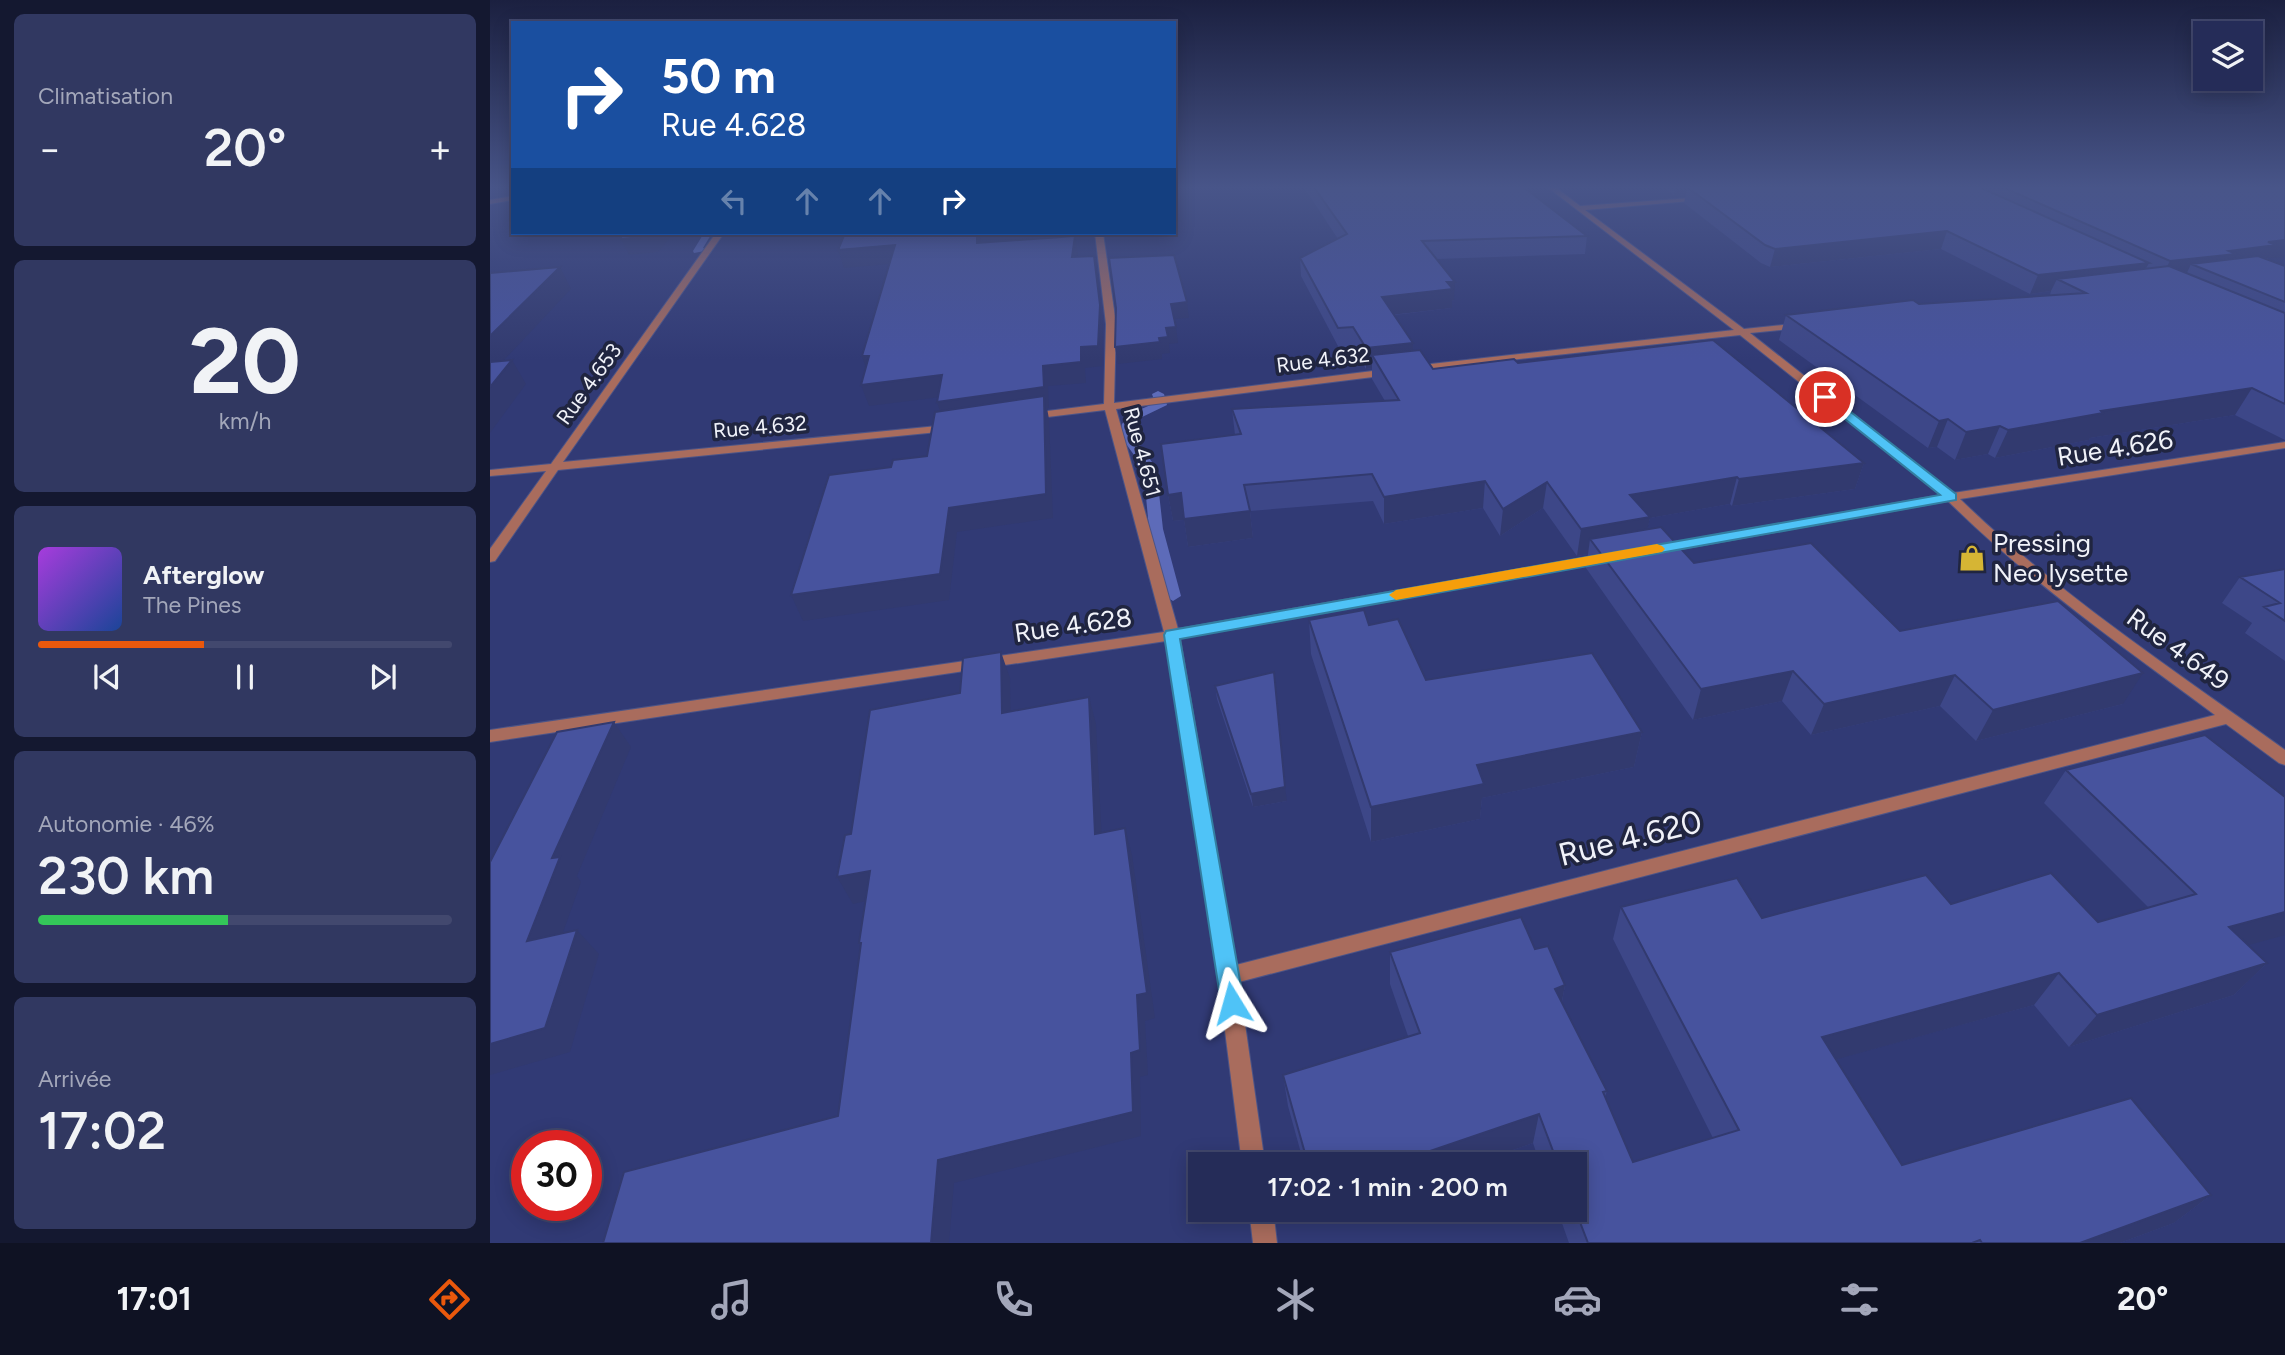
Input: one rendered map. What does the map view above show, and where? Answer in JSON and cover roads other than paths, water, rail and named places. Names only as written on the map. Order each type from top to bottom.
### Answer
[{"type":"street","name":"Rue 4.653","points":[[490,558],[712,244]]},
{"type":"street","name":"Rue 4.651","points":[[1100,244],[1111,324],[1108,404],[1172,635],[1228,976]]},
{"type":"street","name":"Rue 4.649","points":[[1626,244],[1951,497],[1994,540],[2057,591],[2285,759]]},
{"type":"street","name":"Rue 4.632","points":[[1026,416],[1108,404],[1809,324]]},
{"type":"street","name":"Rue 4.632","points":[[490,473],[554,464],[915,433],[957,427]]},
{"type":"street","name":"Rue 4.626","points":[[1951,497],[2285,445]]},
{"type":"street","points":[[1650,550],[1951,497]]},
{"type":"street","name":"Rue 4.628","points":[[490,736],[1172,635],[1623,555]]},
{"type":"street","name":"Rue 4.620","points":[[1228,976],[2231,717]]},
{"type":"street","points":[[1228,976],[1252,1152]]},
{"type":"street","points":[[1263,1222],[1265,1243]]},
{"type":"waterway","points":[[701,244],[697,251],[706,250]]},
{"type":"waterway","points":[[1158,394],[1161,405],[1134,417],[1127,430],[1130,441],[1148,467],[1156,529],[1173,596]]},
{"type":"place","name":"Pressing Neo lysette","points":[[1972,558]]}]
